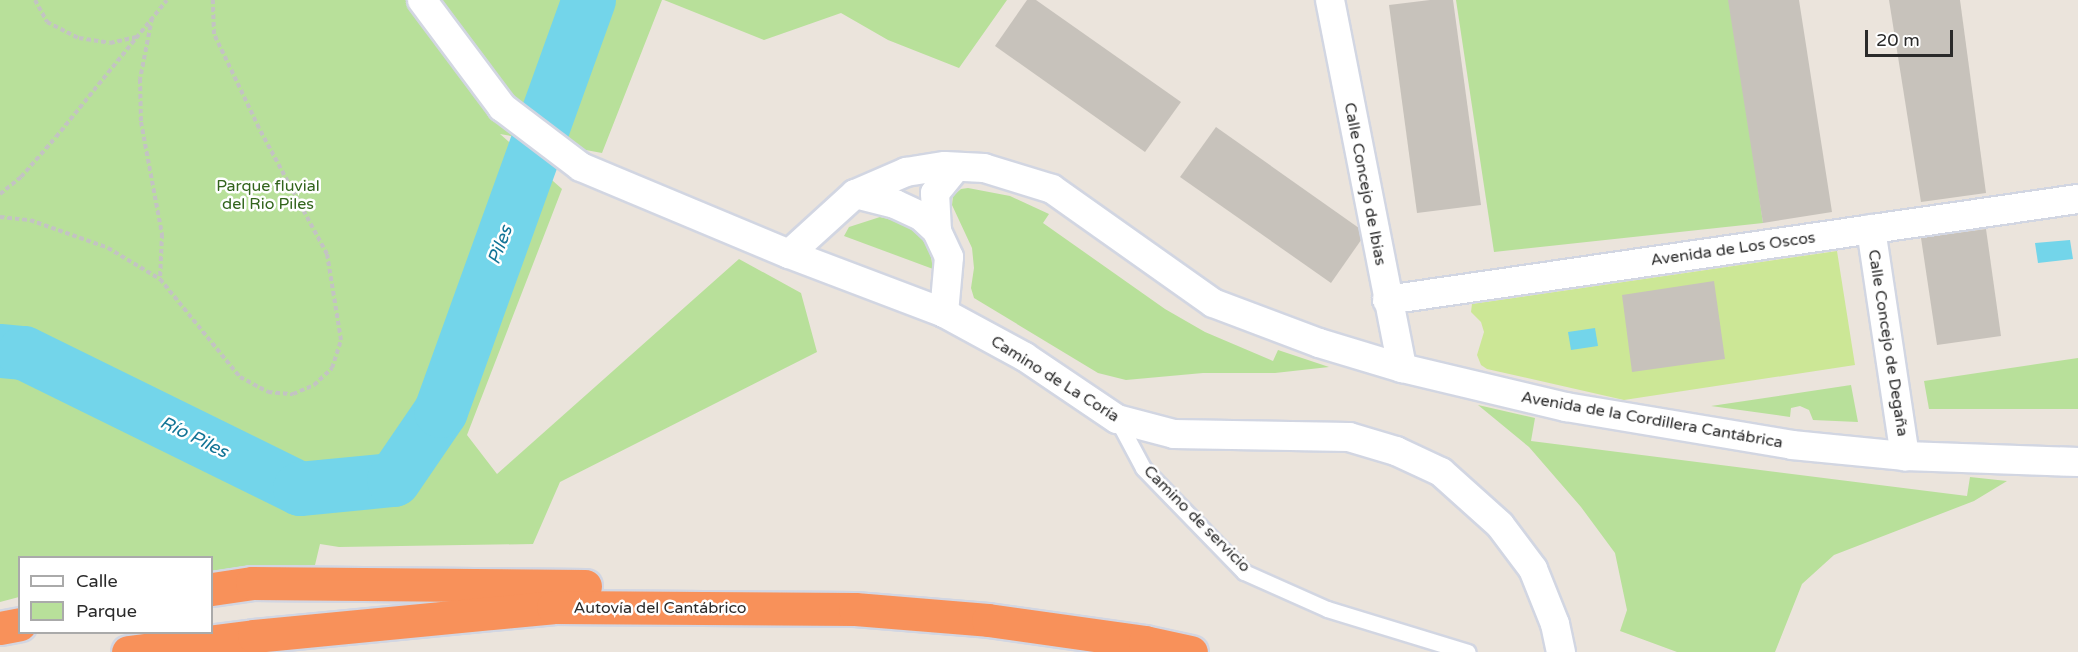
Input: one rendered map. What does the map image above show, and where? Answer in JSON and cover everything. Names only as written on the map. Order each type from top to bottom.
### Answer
[{"type":"highway","points":[[213,590],[252,583],[658,586],[855,609]]},
{"type":"highway","name":"Autovía del Cantábrico","points":[[128,652],[254,636],[553,607],[855,609],[988,620],[1145,642],[1191,652]]},
{"type":"highway","points":[[0,628],[18,624]]},
{"type":"street","name":"Camino de La Coría","points":[[422,0],[502,107],[581,167],[789,254],[944,313],[1025,357],[1117,419],[1173,434],[1349,437],[1396,451],[1441,472],[1500,525],[1533,568],[1555,624],[1561,652]]},
{"type":"street","name":"Calle Concejo de Ibias","points":[[1330,0],[1402,368]]},
{"type":"street","name":"Avenida de la Cordillera Cantábrica","points":[[789,254],[844,201],[855,194],[906,172],[956,167],[984,168],[1052,189],[1213,303],[1319,344],[1402,368],[1566,408],[1792,445],[1905,456],[2078,462]]},
{"type":"street","points":[[944,313],[949,257],[937,231],[935,193],[956,167]]},
{"type":"street","points":[[855,194],[894,204],[921,216],[937,231]]},
{"type":"street","name":"Avenida de Los Oscos","points":[[1388,300],[2078,199]]},
{"type":"street","name":"Calle Concejo de Degaña","points":[[1871,229],[1905,456]]},
{"type":"lane","name":"Camino de servicio","points":[[1117,419],[1143,468],[1244,572],[1327,609],[1468,652]]},
{"type":"path","points":[[35,0],[47,22],[79,38],[110,43],[136,37]]},
{"type":"path","points":[[1,191],[21,177],[56,137],[167,0]]},
{"type":"path","points":[[0,217],[30,220],[108,248],[160,279],[240,377],[268,392],[293,394],[314,386],[332,368],[341,340],[327,254],[260,128],[214,34],[213,0]]},
{"type":"path","points":[[152,18],[140,80],[141,122],[162,234],[160,279]]},
{"type":"green space","name":"Parque fluvial del Rio Piles","points":[[0,0],[662,0],[602,153],[500,134],[562,189],[467,435],[497,474],[739,259],[801,293],[817,352],[560,482],[533,544],[339,547],[320,544],[315,565],[213,572],[213,556],[18,556],[18,597],[0,602]]},
{"type":"green space","points":[[664,0],[1007,0],[959,68],[888,40],[841,13],[764,40]]},
{"type":"green space","points":[[1456,0],[1732,0],[1763,223],[1494,252]]},
{"type":"green space","points":[[968,188],[1010,196],[1049,214],[1043,223],[1165,309],[1205,332],[1273,361],[1278,350],[1329,367],[1275,373],[1203,373],[1126,380],[1098,373],[974,298],[971,288],[974,268],[972,248],[952,205],[953,196],[961,189]]},
{"type":"green space","points":[[880,217],[914,225],[929,245],[933,269],[844,236],[849,227]]},
{"type":"green space","points":[[1837,251],[1855,365],[1624,400],[1487,369],[1481,365],[1477,355],[1484,332],[1481,322],[1471,312],[1472,304]]},
{"type":"green space","points":[[2078,358],[2078,409],[1929,409],[1924,381]]},
{"type":"green space","points":[[1851,385],[1858,422],[1813,420],[1809,410],[1800,406],[1791,408],[1790,417],[1711,406]]},
{"type":"green space","points":[[1478,405],[1535,418],[1531,441],[1967,496],[1970,477],[2007,481],[1974,501],[1834,555],[1802,584],[1775,652],[1677,652],[1620,631],[1627,610],[1615,553],[1581,507],[1529,447]]},
{"type":"water","points":[[2070,240],[2073,259],[2038,263],[2035,243]]},
{"type":"water","points":[[1595,328],[1598,346],[1571,350],[1568,332]]},
{"type":"building","points":[[1027,0],[1036,0],[1181,102],[1145,152],[995,46]]},
{"type":"building","points":[[1453,0],[1481,205],[1417,213],[1389,5]]},
{"type":"building","points":[[1728,0],[1799,0],[1832,212],[1763,223]]},
{"type":"building","points":[[1889,0],[1960,0],[1986,193],[1921,202]]},
{"type":"building","points":[[1216,127],[1366,233],[1331,283],[1180,177]]},
{"type":"building","points":[[1986,229],[2001,336],[1937,345],[1921,238]]},
{"type":"building","points":[[1714,281],[1725,359],[1632,372],[1622,295]]},
{"type":"waterway","name":"Piles","points":[[0,351],[24,353],[300,489],[394,480],[441,411],[589,0]]},
{"type":"water label","name":"Río Piles","points":[[194,437]]}]
